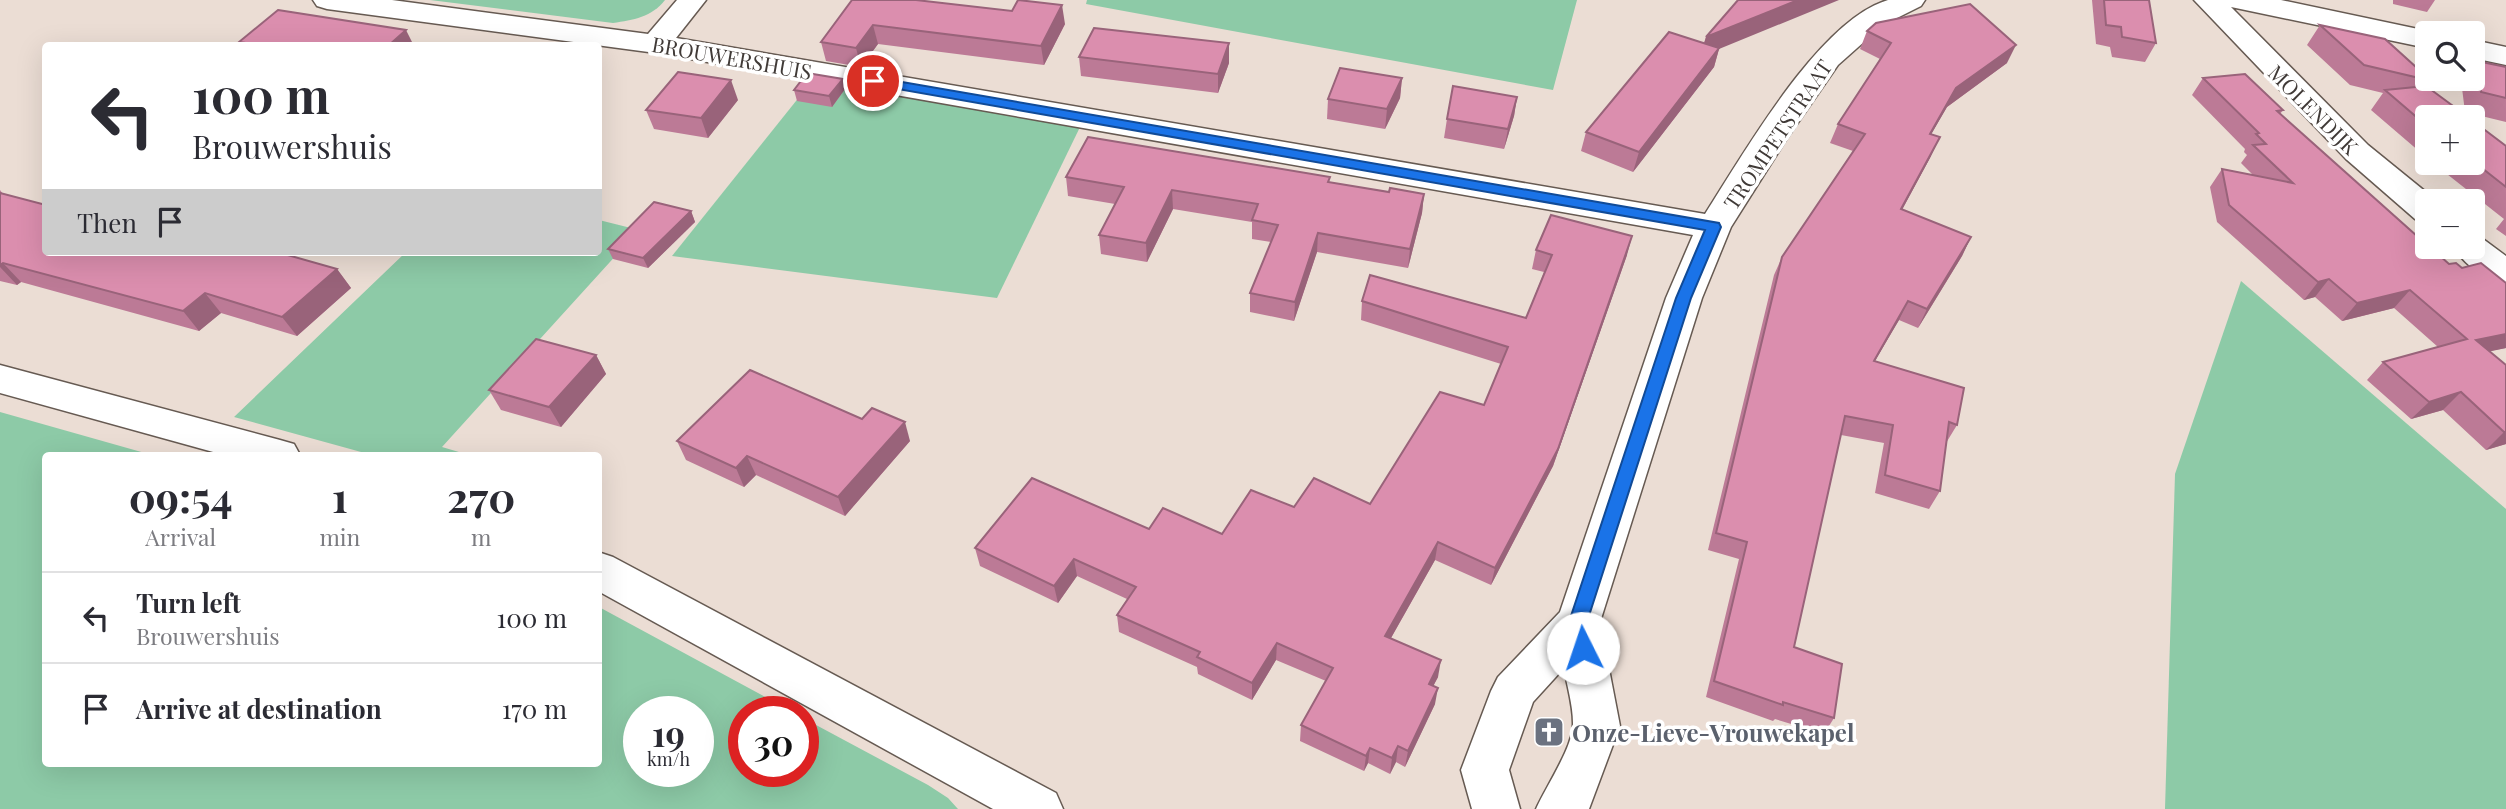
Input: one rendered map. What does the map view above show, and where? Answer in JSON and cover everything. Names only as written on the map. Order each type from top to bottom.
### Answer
[{"type":"street","name":"BROUWERSHUIS","points":[[327,0],[656,44],[1714,227]]},
{"type":"street","points":[[656,44],[692,0]]},
{"type":"street","name":"TROMPETSTRAAT","points":[[1496,809],[1485,770],[1514,691],[1578,622],[1684,298],[1714,227],[1772,136],[1827,59],[1848,37],[1873,19],[1911,0]]},
{"type":"street","name":"MOLENDIJK","points":[[2208,0],[2340,136],[2415,201]]},
{"type":"street","points":[[2239,0],[2415,37]]},
{"type":"street","points":[[2485,52],[2506,56]]},
{"type":"street","points":[[2485,258],[2506,274]]},
{"type":"street","points":[[0,379],[269,452]]},
{"type":"street","points":[[602,572],[1039,809]]},
{"type":"street","name":"TROMPETSTRAAT","points":[[1560,809],[1569,800],[1597,726],[1578,622]]},
{"type":"green space","points":[[430,0],[665,0],[648,14],[613,23]]},
{"type":"green space","points":[[1087,0],[1577,0],[1553,90],[1086,4]]},
{"type":"green space","points":[[812,81],[1081,125],[997,298],[672,256]]},
{"type":"green space","points":[[602,221],[639,230],[442,447],[459,452],[361,452],[234,417],[402,256],[602,256]]},
{"type":"green space","points":[[2241,281],[2506,509],[2506,809],[2165,809],[2175,474]]},
{"type":"green space","points":[[0,412],[141,452],[42,452],[42,767],[602,767],[602,609],[763,696],[728,696],[728,787],[819,787],[819,727],[948,798],[958,809],[0,809]]},
{"type":"building","points":[[852,0],[916,0],[1012,11],[1018,0],[1062,5],[1041,46],[873,25],[856,48],[821,42]]},
{"type":"building","points":[[1738,0],[1798,0],[1706,37]]},
{"type":"building","points":[[2104,0],[2149,0],[2156,43],[2122,37],[2121,27],[2106,25]]},
{"type":"building","points":[[1970,4],[2016,45],[1956,88],[1930,134],[1940,137],[1901,209],[1971,237],[1927,309],[1908,301],[1874,361],[1964,388],[1957,425],[1949,422],[1940,491],[1885,475],[1893,425],[1845,416],[1794,647],[1842,664],[1834,718],[1783,702],[1783,705],[1714,681],[1747,542],[1716,533],[1782,257],[1865,134],[1838,124],[1891,43],[1867,31],[1876,23]]},
{"type":"building","points":[[278,10],[406,30],[392,42],[239,42]]},
{"type":"building","points":[[2320,25],[2385,39],[2415,66],[2415,77],[2364,65]]},
{"type":"building","points":[[1094,28],[1229,43],[1218,74],[1079,57]]},
{"type":"building","points":[[1669,32],[1719,48],[1639,152],[1586,132]]},
{"type":"building","points":[[2485,63],[2506,67],[2506,98],[2481,92],[2485,91]]},
{"type":"building","points":[[1340,68],[1402,78],[1387,109],[1328,99]]},
{"type":"building","points":[[678,72],[731,80],[701,118],[646,110]]},
{"type":"building","points":[[807,73],[843,79],[829,96],[794,90]]},
{"type":"building","points":[[2245,74],[2283,110],[2277,111],[2415,234],[2415,259],[2443,259],[2462,268],[2481,263],[2506,283],[2506,334],[2476,340],[2506,365],[2506,432],[2461,392],[2429,402],[2383,362],[2467,339],[2410,290],[2357,303],[2329,279],[2318,282],[2229,205],[2222,169],[2293,183],[2253,145],[2266,144],[2256,134],[2259,133],[2203,78]]},
{"type":"building","points":[[1453,86],[1517,97],[1508,129],[1447,119]]},
{"type":"building","points":[[2415,87],[2415,91],[2433,91],[2452,105],[2415,105],[2415,116],[2385,90]]},
{"type":"building","points":[[2485,130],[2506,146],[2506,187],[2485,170]]},
{"type":"building","points":[[1088,137],[1330,177],[1328,182],[1389,192],[1390,188],[1424,194],[1410,249],[1318,233],[1295,302],[1250,293],[1278,225],[1252,220],[1258,204],[1172,190],[1146,243],[1099,235],[1124,187],[1066,177]]},
{"type":"building","points":[[0,193],[42,204],[42,256],[291,256],[337,269],[282,317],[205,293],[183,311],[3,263],[0,265]]},
{"type":"building","points":[[654,202],[691,211],[643,258],[608,249]]},
{"type":"building","points":[[1551,215],[1632,236],[1558,449],[1495,568],[1438,542],[1385,636],[1441,660],[1429,684],[1438,688],[1408,751],[1398,746],[1392,758],[1370,748],[1366,756],[1301,725],[1333,668],[1277,643],[1252,683],[1197,657],[1200,652],[1117,615],[1136,587],[1074,559],[1054,586],[975,548],[1032,478],[1149,529],[1163,508],[1222,534],[1251,490],[1294,507],[1314,478],[1370,504],[1440,392],[1484,405],[1508,347],[1362,301],[1370,275],[1526,318],[1552,255],[1536,250]]},
{"type":"building","points":[[536,339],[596,355],[549,407],[489,390]]},
{"type":"building","points":[[750,370],[862,419],[872,408],[905,422],[838,497],[747,456],[736,468],[677,441]]},
{"type":"place","name":"Onze-Lieve-Vrouwekapel","points":[[1549,732]]},
{"type":"route","points":[[873,81],[1714,227],[1684,298],[1578,622],[1583,648]]}]
